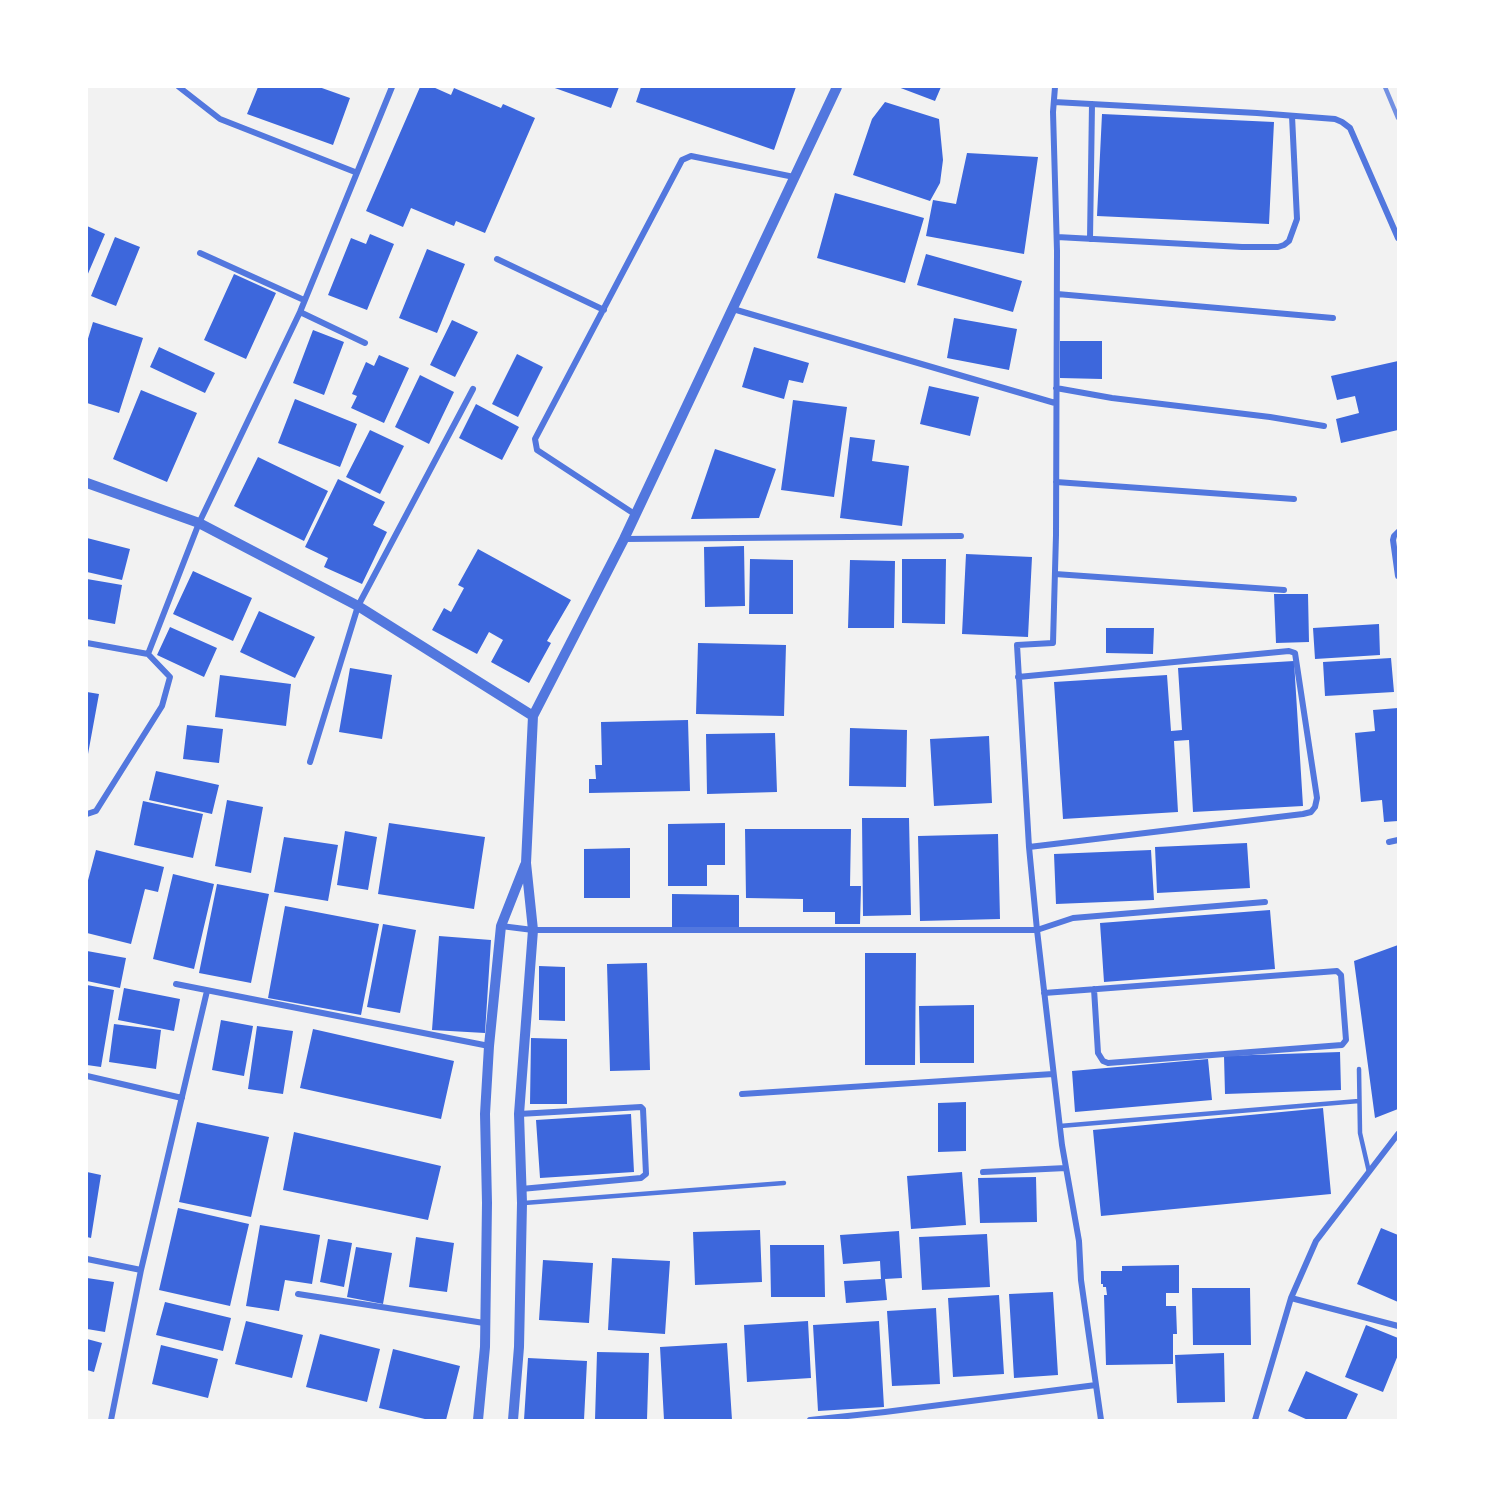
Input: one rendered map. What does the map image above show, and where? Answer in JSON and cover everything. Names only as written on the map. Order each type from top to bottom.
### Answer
[{"type":"street","points":[[179,87],[220,119],[355,172]]},
{"type":"street","points":[[148,654],[199,523],[300,312],[355,172],[392,87]]},
{"type":"street","points":[[513,1420],[519,1347],[522,1203],[519,1114],[533,930],[526,863],[533,716],[636,515],[837,87]]},
{"type":"street","points":[[1055,87],[1057,294],[1053,643],[1017,645],[1018,677],[1036,930],[1053,1074],[1079,1241],[1081,1280],[1101,1420]]},
{"type":"street","points":[[1054,102],[1335,119],[1350,128],[1398,238]]},
{"type":"street","points":[[1090,239],[1092,104]]},
{"type":"street","points":[[1057,237],[1242,247],[1284,245],[1289,241],[1297,219],[1292,116]]},
{"type":"street","points":[[636,515],[541,453],[535,445],[535,438],[682,160],[691,156],[795,177]]},
{"type":"street","points":[[200,253],[304,300]]},
{"type":"street","points":[[497,259],[604,310]]},
{"type":"street","points":[[1057,294],[1333,318]]},
{"type":"street","points":[[733,309],[1055,403]]},
{"type":"street","points":[[300,312],[365,343]]},
{"type":"street","points":[[1056,388],[1112,398],[1324,426]]},
{"type":"street","points":[[310,762],[358,606],[473,389]]},
{"type":"street","points":[[1056,482],[1294,499]]},
{"type":"street","points":[[87,483],[199,523],[358,606],[533,716]]},
{"type":"street","points":[[1398,532],[1393,540],[1398,576]]},
{"type":"street","points":[[624,539],[961,536]]},
{"type":"street","points":[[1055,574],[1284,590]]},
{"type":"street","points":[[87,644],[148,654],[170,677],[162,706],[96,811],[87,814]]},
{"type":"street","points":[[1018,677],[1289,651],[1295,653],[1317,798],[1311,812],[1303,814],[1029,847]]},
{"type":"street","points":[[1389,842],[1398,840]]},
{"type":"street","points":[[478,1420],[484,1358],[487,1203],[484,1114],[489,1046],[501,926],[526,863]]},
{"type":"street","points":[[501,926],[533,930],[1036,930],[1073,918],[1265,902]]},
{"type":"street","points":[[1044,993],[1094,989],[1337,971],[1341,975],[1346,1040],[1342,1045],[1108,1063],[1103,1061],[1098,1053],[1094,989]]},
{"type":"street","points":[[176,984],[489,1046]]},
{"type":"street","points":[[111,1420],[141,1270],[207,991]]},
{"type":"street","points":[[742,1094],[1053,1074]]},
{"type":"street","points":[[87,1076],[182,1098]]},
{"type":"street","points":[[519,1114],[641,1107],[643,1109],[646,1174],[641,1178],[521,1189]]},
{"type":"street","points":[[1257,1420],[1291,1298],[1316,1240],[1398,1134]]},
{"type":"street","points":[[983,1172],[1066,1168]]},
{"type":"street","points":[[87,1258],[141,1270]]},
{"type":"street","points":[[298,1294],[484,1323]]},
{"type":"street","points":[[1291,1298],[1398,1326]]},
{"type":"street","points":[[810,1420],[1096,1385]]},
{"type":"lane","points":[[1359,1070],[1360,1133],[1369,1172]]},
{"type":"lane","points":[[1060,1126],[1359,1101]]},
{"type":"lane","points":[[522,1203],[784,1183]]},
{"type":"building","points":[[258,87],[319,87],[350,98],[333,145],[247,114]]},
{"type":"building","points":[[420,87],[433,87],[451,95],[454,88],[501,108],[503,104],[535,118],[485,233],[456,221],[454,226],[411,208],[403,227],[366,211]]},
{"type":"building","points":[[552,87],[619,87],[611,108]]},
{"type":"building","points":[[641,87],[796,87],[774,150],[636,102]]},
{"type":"building","points":[[898,87],[941,87],[935,101]]},
{"type":"building","points":[[885,102],[939,119],[943,160],[940,183],[930,201],[853,175],[872,119]]},
{"type":"building","points":[[1102,114],[1274,122],[1269,224],[1097,216]]},
{"type":"building","points":[[967,153],[1038,157],[1024,254],[926,236],[933,200],[956,204]]},
{"type":"building","points":[[835,193],[924,218],[905,283],[817,258]]},
{"type":"building","points":[[87,226],[105,234],[87,276]]},
{"type":"building","points":[[370,234],[394,244],[367,310],[328,295],[351,238],[366,244]]},
{"type":"building","points":[[115,237],[140,247],[116,306],[91,296]]},
{"type":"building","points":[[427,249],[465,264],[437,333],[399,318]]},
{"type":"building","points":[[926,254],[1022,281],[1013,312],[917,285]]},
{"type":"building","points":[[234,274],[276,293],[246,359],[204,340]]},
{"type":"building","points":[[954,318],[1017,329],[1009,370],[947,358]]},
{"type":"building","points":[[452,320],[478,332],[455,377],[430,365]]},
{"type":"building","points":[[93,322],[143,338],[119,413],[87,403],[87,342]]},
{"type":"building","points":[[313,330],[344,342],[324,395],[293,383]]},
{"type":"building","points":[[1060,341],[1102,341],[1102,379],[1060,378]]},
{"type":"building","points":[[159,347],[215,373],[205,393],[150,367]]},
{"type":"building","points":[[754,347],[809,363],[803,383],[789,380],[784,399],[742,387]]},
{"type":"building","points":[[517,354],[543,367],[518,417],[492,404]]},
{"type":"building","points":[[379,355],[409,368],[384,423],[351,408],[357,396],[352,394],[366,362],[374,366]]},
{"type":"building","points":[[1398,361],[1398,430],[1341,443],[1336,419],[1359,413],[1355,396],[1337,400],[1331,376]]},
{"type":"building","points":[[420,375],[454,392],[429,444],[395,427]]},
{"type":"building","points":[[929,386],[979,397],[970,436],[920,424]]},
{"type":"building","points":[[141,390],[197,413],[167,482],[113,459]]},
{"type":"building","points":[[295,399],[357,424],[340,467],[278,443]]},
{"type":"building","points":[[793,400],[847,407],[834,497],[781,490]]},
{"type":"building","points":[[476,404],[519,427],[502,460],[459,438]]},
{"type":"building","points":[[370,430],[404,446],[380,494],[346,477]]},
{"type":"building","points":[[850,437],[875,440],[872,461],[909,466],[902,526],[840,518]]},
{"type":"building","points":[[715,449],[776,469],[759,518],[691,519]]},
{"type":"building","points":[[258,457],[328,491],[304,541],[234,506]]},
{"type":"building","points":[[338,479],[385,502],[373,525],[387,532],[362,584],[324,567],[328,558],[305,547]]},
{"type":"building","points":[[87,538],[130,549],[122,580],[87,572]]},
{"type":"building","points":[[744,546],[745,606],[705,607],[704,547]]},
{"type":"building","points":[[478,549],[571,600],[547,641],[551,643],[529,683],[491,662],[503,640],[489,632],[477,654],[432,630],[444,608],[451,612],[464,588],[458,585]]},
{"type":"building","points":[[966,554],[1032,557],[1028,637],[962,634]]},
{"type":"building","points":[[750,559],[793,560],[793,614],[749,614]]},
{"type":"building","points":[[902,559],[946,559],[945,624],[902,623]]},
{"type":"building","points":[[850,560],[895,561],[894,628],[848,628]]},
{"type":"building","points":[[193,571],[252,598],[233,641],[173,614]]},
{"type":"building","points":[[87,579],[122,585],[115,624],[87,619]]},
{"type":"building","points":[[1274,594],[1308,594],[1309,642],[1276,643]]},
{"type":"building","points":[[259,611],[315,637],[295,678],[240,652]]},
{"type":"building","points":[[1379,624],[1380,655],[1315,659],[1313,628]]},
{"type":"building","points":[[170,627],[217,648],[204,677],[157,655]]},
{"type":"building","points":[[1106,628],[1154,628],[1153,654],[1106,653]]},
{"type":"building","points":[[698,643],[786,645],[784,716],[696,714]]},
{"type":"building","points":[[1391,658],[1394,692],[1325,696],[1323,662]]},
{"type":"building","points":[[1294,661],[1303,806],[1193,812],[1189,740],[1174,741],[1178,812],[1063,819],[1054,682],[1167,675],[1171,731],[1182,730],[1178,668]]},
{"type":"building","points":[[350,668],[392,675],[382,739],[339,732]]},
{"type":"building","points":[[220,675],[291,684],[286,726],[215,717]]},
{"type":"building","points":[[87,692],[99,694],[88,754],[87,754]]},
{"type":"building","points":[[1398,708],[1398,821],[1384,822],[1382,800],[1361,802],[1355,733],[1375,731],[1373,710]]},
{"type":"building","points":[[688,720],[690,791],[589,793],[589,779],[596,779],[595,765],[602,765],[601,722]]},
{"type":"building","points":[[187,725],[223,729],[219,763],[183,759]]},
{"type":"building","points":[[850,728],[907,730],[906,787],[849,786]]},
{"type":"building","points":[[775,733],[777,792],[707,794],[706,734]]},
{"type":"building","points":[[989,736],[992,803],[934,806],[930,739]]},
{"type":"building","points":[[156,771],[219,785],[212,814],[149,800]]},
{"type":"building","points":[[227,800],[263,807],[251,873],[215,866]]},
{"type":"building","points":[[143,801],[203,814],[193,858],[134,845]]},
{"type":"building","points":[[862,818],[909,818],[911,915],[863,916]]},
{"type":"building","points":[[389,823],[485,837],[474,909],[378,894]]},
{"type":"building","points":[[725,823],[725,865],[707,865],[707,886],[668,886],[668,824]]},
{"type":"building","points":[[745,829],[851,829],[850,886],[861,886],[860,924],[835,924],[835,912],[803,912],[803,899],[746,898]]},
{"type":"building","points":[[345,831],[377,837],[368,890],[337,885]]},
{"type":"building","points":[[998,834],[1000,919],[920,921],[918,836]]},
{"type":"building","points":[[284,837],[338,845],[328,901],[274,892]]},
{"type":"building","points":[[1247,843],[1250,888],[1157,893],[1155,847]]},
{"type":"building","points":[[630,848],[630,898],[584,898],[584,849]]},
{"type":"building","points":[[96,850],[164,867],[158,892],[145,889],[131,944],[87,933],[87,884]]},
{"type":"building","points":[[1151,850],[1154,900],[1056,904],[1054,854]]},
{"type":"building","points":[[173,874],[214,884],[194,969],[153,959]]},
{"type":"building","points":[[217,884],[269,894],[251,983],[199,973]]},
{"type":"building","points":[[672,894],[739,895],[739,929],[672,928]]},
{"type":"building","points":[[285,906],[379,924],[361,1015],[268,998]]},
{"type":"building","points":[[1270,910],[1275,969],[1104,982],[1100,923]]},
{"type":"building","points":[[383,924],[416,930],[400,1013],[367,1007]]},
{"type":"building","points":[[439,936],[491,940],[485,1033],[432,1030]]},
{"type":"building","points":[[1398,945],[1398,1109],[1375,1118],[1354,961]]},
{"type":"building","points":[[87,951],[126,958],[120,988],[87,981]]},
{"type":"building","points":[[865,953],[916,953],[915,1065],[865,1065]]},
{"type":"building","points":[[647,963],[650,1070],[610,1071],[607,964]]},
{"type":"building","points":[[539,966],[565,967],[565,1021],[539,1020]]},
{"type":"building","points":[[87,985],[114,990],[101,1067],[87,1065]]},
{"type":"building","points":[[124,988],[180,999],[174,1031],[118,1020]]},
{"type":"building","points":[[974,1005],[974,1063],[920,1063],[919,1006]]},
{"type":"building","points":[[221,1020],[253,1026],[244,1076],[212,1070]]},
{"type":"building","points":[[114,1024],[161,1030],[156,1069],[109,1062]]},
{"type":"building","points":[[257,1026],[293,1031],[283,1094],[248,1089]]},
{"type":"building","points":[[313,1029],[454,1061],[441,1119],[300,1088]]},
{"type":"building","points":[[531,1038],[567,1039],[567,1104],[530,1104]]},
{"type":"building","points":[[1340,1052],[1341,1090],[1225,1094],[1224,1056]]},
{"type":"building","points":[[1208,1059],[1212,1100],[1075,1112],[1072,1071]]},
{"type":"building","points":[[966,1102],[966,1151],[938,1152],[938,1103]]},
{"type":"building","points":[[1323,1108],[1331,1194],[1101,1216],[1093,1130]]},
{"type":"building","points":[[631,1114],[634,1172],[540,1178],[536,1120]]},
{"type":"building","points":[[197,1122],[269,1137],[251,1217],[179,1202]]},
{"type":"building","points":[[294,1132],[441,1166],[428,1220],[283,1190]]},
{"type":"building","points":[[87,1172],[101,1175],[91,1238],[87,1237]]},
{"type":"building","points":[[962,1172],[966,1225],[911,1229],[907,1176]]},
{"type":"building","points":[[1036,1177],[1037,1222],[980,1223],[978,1178]]},
{"type":"building","points":[[178,1208],[249,1224],[230,1306],[159,1290]]},
{"type":"building","points":[[260,1225],[320,1235],[312,1284],[285,1280],[279,1311],[246,1306]]},
{"type":"building","points":[[1381,1228],[1398,1235],[1398,1302],[1357,1284]]},
{"type":"building","points":[[760,1230],[762,1282],[695,1285],[693,1232]]},
{"type":"building","points":[[899,1231],[902,1278],[885,1279],[887,1300],[846,1303],[844,1281],[881,1279],[880,1261],[843,1264],[840,1235]]},
{"type":"building","points":[[987,1234],[990,1287],[922,1290],[919,1237]]},
{"type":"building","points":[[416,1237],[454,1243],[447,1292],[409,1287]]},
{"type":"building","points":[[328,1239],[352,1243],[344,1287],[320,1282]]},
{"type":"building","points":[[770,1245],[824,1245],[825,1297],[771,1297]]},
{"type":"building","points":[[356,1247],[392,1253],[383,1304],[347,1297]]},
{"type":"building","points":[[612,1258],[670,1261],[665,1334],[608,1330]]},
{"type":"building","points":[[543,1260],[593,1263],[589,1323],[539,1320]]},
{"type":"building","points":[[1179,1265],[1179,1293],[1166,1293],[1166,1306],[1176,1306],[1177,1334],[1173,1334],[1173,1364],[1106,1365],[1104,1295],[1107,1295],[1106,1287],[1101,1284],[1101,1271],[1122,1271],[1122,1266]]},
{"type":"building","points":[[87,1278],[114,1282],[105,1332],[87,1329]]},
{"type":"building","points":[[1192,1288],[1250,1288],[1251,1345],[1193,1345]]},
{"type":"building","points":[[1053,1292],[1058,1375],[1014,1378],[1009,1294]]},
{"type":"building","points":[[999,1295],[1004,1374],[953,1377],[948,1298]]},
{"type":"building","points":[[165,1302],[231,1318],[223,1351],[156,1335]]},
{"type":"building","points":[[936,1308],[940,1384],[892,1386],[887,1311]]},
{"type":"building","points":[[246,1321],[303,1335],[292,1378],[235,1364]]},
{"type":"building","points":[[808,1321],[811,1378],[747,1382],[744,1325]]},
{"type":"building","points":[[879,1321],[884,1407],[818,1411],[813,1325]]},
{"type":"building","points":[[1366,1325],[1398,1338],[1398,1355],[1383,1392],[1345,1377]]},
{"type":"building","points":[[320,1334],[380,1349],[367,1402],[306,1387]]},
{"type":"building","points":[[87,1339],[102,1343],[94,1372],[87,1370]]},
{"type":"building","points":[[727,1343],[732,1420],[664,1420],[660,1347]]},
{"type":"building","points":[[161,1345],[218,1359],[208,1398],[152,1384]]},
{"type":"building","points":[[393,1349],[460,1366],[446,1420],[429,1420],[379,1408]]},
{"type":"building","points":[[597,1352],[649,1353],[647,1420],[595,1420]]},
{"type":"building","points":[[1224,1353],[1225,1402],[1177,1403],[1175,1355]]},
{"type":"building","points":[[528,1358],[587,1361],[584,1420],[524,1420]]},
{"type":"building","points":[[1306,1371],[1358,1394],[1346,1420],[1308,1420],[1288,1411]]},
{"type":"railway","points":[[1385,87],[1398,118]]}]
